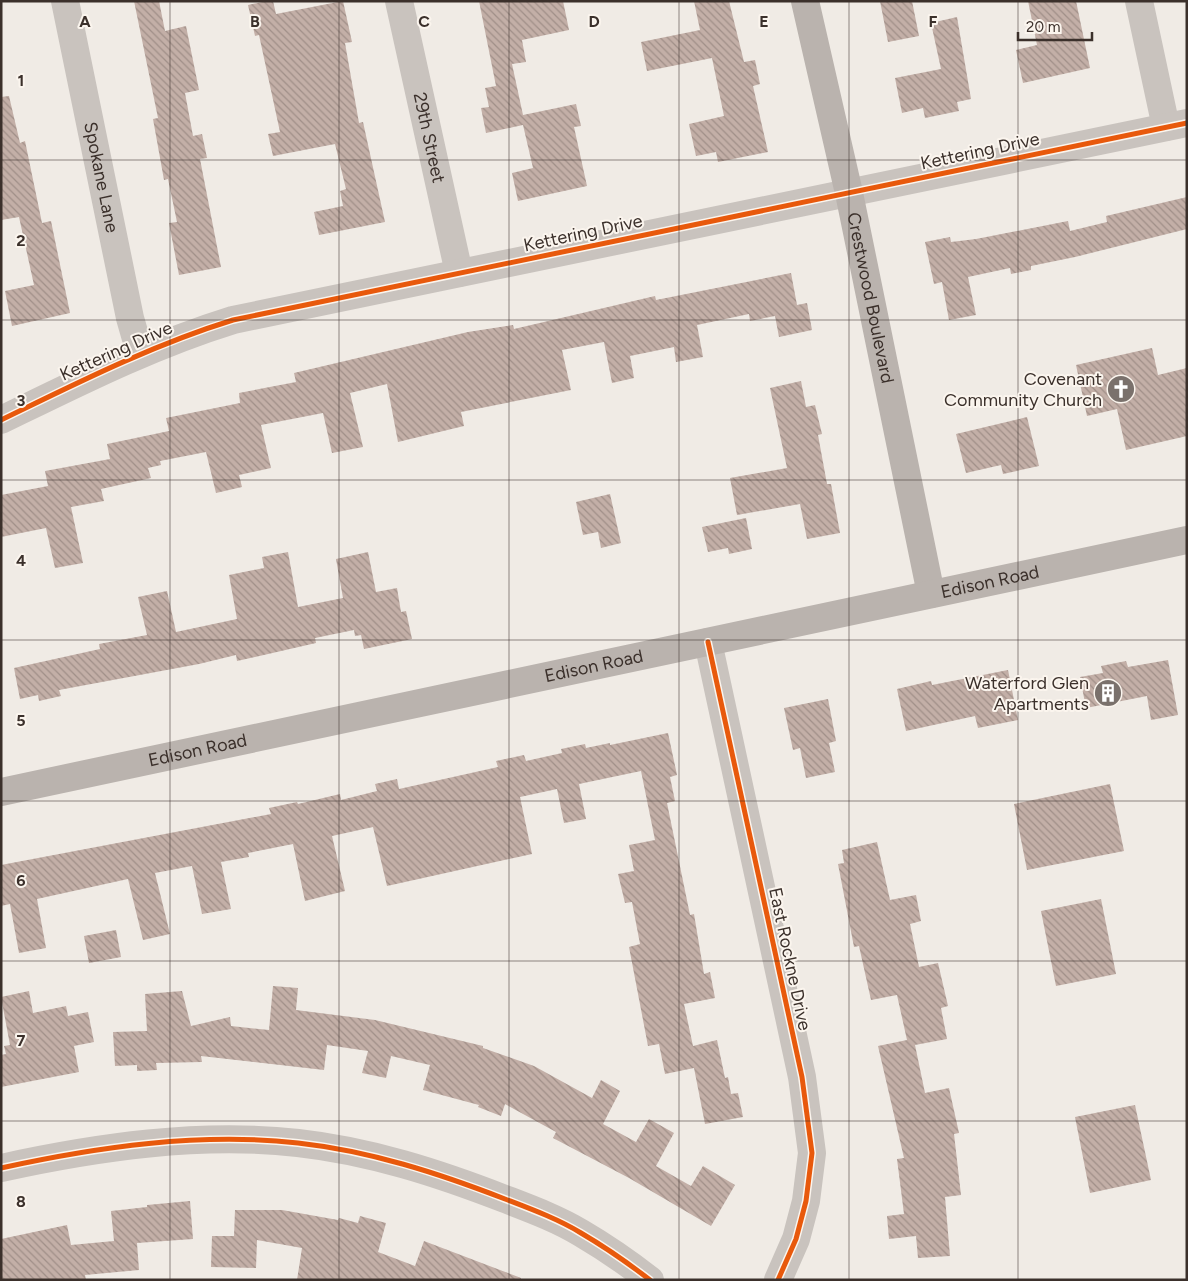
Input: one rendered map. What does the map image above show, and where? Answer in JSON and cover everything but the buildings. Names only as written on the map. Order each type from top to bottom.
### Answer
[{"type":"main road","name":"Crestwood Boulevard","points":[[805,1],[849,193],[931,594]]},
{"type":"main road","name":"Edison Road","points":[[1,792],[1187,540]]},
{"type":"street","name":"Spokane Lane","points":[[65,1],[130,318],[140,353]]},
{"type":"street","name":"29th Street","points":[[399,1],[458,273]]},
{"type":"street","points":[[1139,1],[1176,125]]},
{"type":"street","name":"Kettering Drive","points":[[1,420],[140,353],[190,333],[233,320],[1176,125]]},
{"type":"street","name":"East Rockne Drive","points":[[708,642],[802,1076],[811,1144],[806,1201],[796,1239],[778,1280]]},
{"type":"street","points":[[1,1168],[135,1145],[221,1140],[297,1143],[344,1151],[424,1170],[534,1211],[580,1232],[650,1280]]},
{"type":"cycle path","points":[[1,420],[144,353],[233,320],[1187,123]]},
{"type":"cycle path","points":[[708,642],[802,1077],[812,1153],[806,1201],[796,1239],[778,1280]]},
{"type":"cycle path","points":[[1,1168],[111,1148],[224,1139],[298,1143],[351,1151],[429,1172],[534,1210],[590,1238],[650,1280]]},
{"type":"place","name":"Covenant Community Church","points":[[1121,389]]},
{"type":"place","name":"Waterford Glen Apartments","points":[[1108,693]]}]
